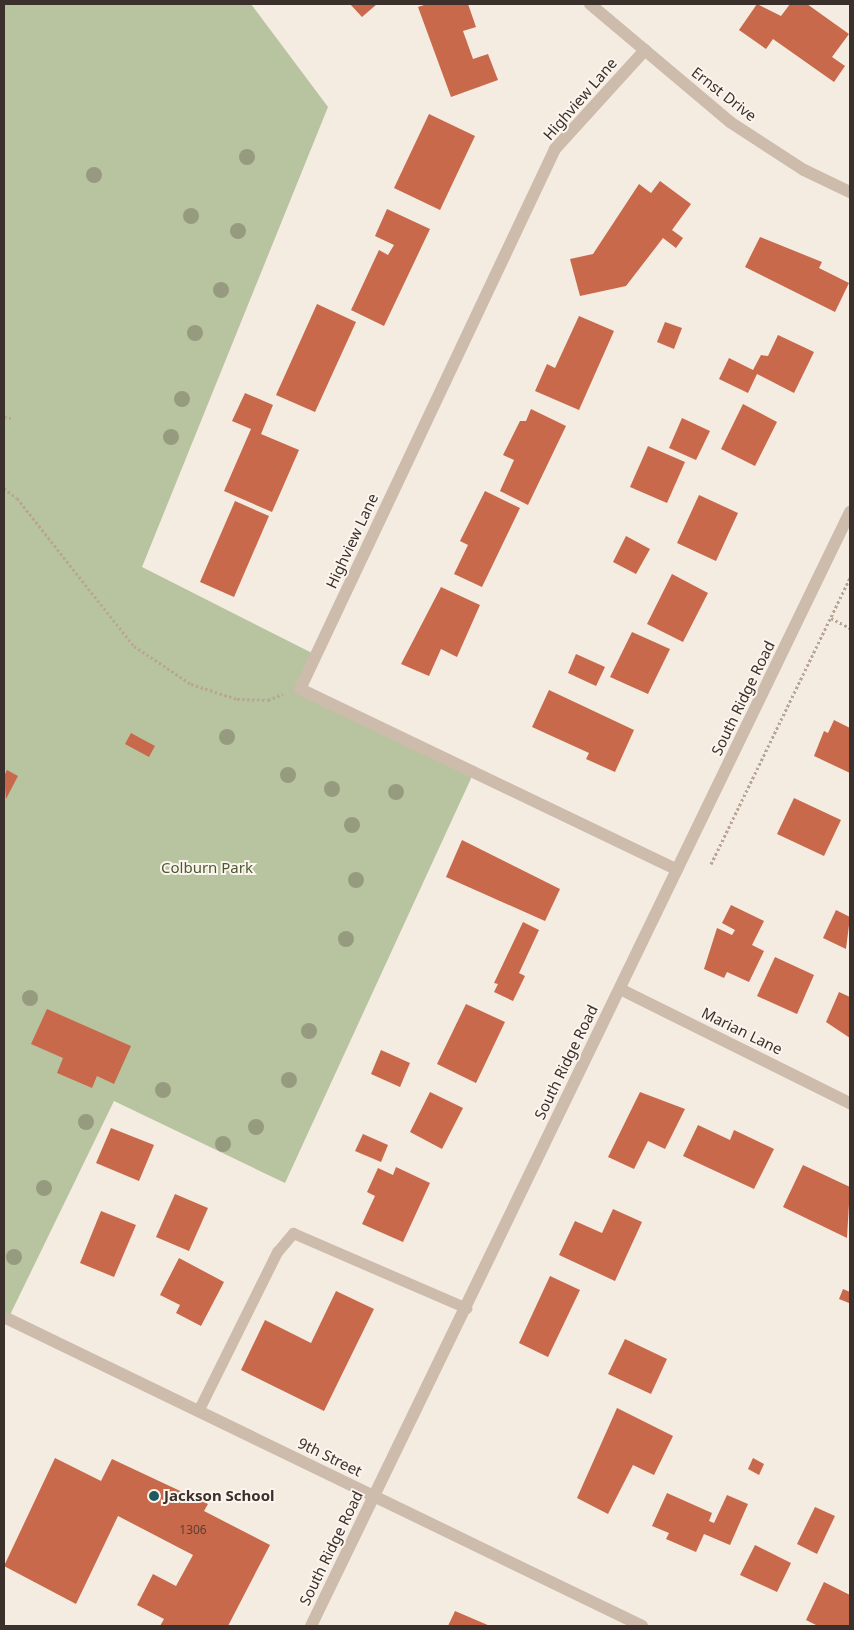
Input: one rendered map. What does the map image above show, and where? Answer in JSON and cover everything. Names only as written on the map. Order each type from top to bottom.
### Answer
[{"type":"street","name":"Ernst Drive","points":[[590,4],[730,122],[804,170],[850,192]]},
{"type":"street","name":"Highview Lane","points":[[300,688],[556,149],[645,50]]},
{"type":"street","name":"South Ridge Road","points":[[311,1626],[850,512]]},
{"type":"street","points":[[300,688],[677,870]]},
{"type":"street","name":"Marian Lane","points":[[620,989],[850,1103]]},
{"type":"street","name":"9th Street","points":[[4,1317],[642,1626]]},
{"type":"lane","points":[[198,1411],[277,1252],[293,1234],[466,1308]]},
{"type":"path","points":[[4,417],[11,418]]},
{"type":"path","points":[[4,488],[17,498],[142,651],[191,684],[237,699],[268,700],[300,688]]},
{"type":"path","points":[[711,864],[850,578]]},
{"type":"path","points":[[831,618],[850,628]]},
{"type":"green space","name":"Colburn Park","points":[[4,4],[251,4],[328,107],[142,567],[316,655],[300,688],[474,772],[285,1183],[114,1101],[8,1319],[4,1317]]},
{"type":"building","points":[[350,4],[377,4],[362,17]]},
{"type":"building","points":[[427,4],[468,4],[476,27],[463,31],[473,59],[488,54],[498,80],[451,97],[418,7]]},
{"type":"building","points":[[757,4],[781,16],[790,4],[807,4],[849,34],[832,57],[845,66],[834,82],[773,39],[766,49],[739,30]]},
{"type":"building","points":[[429,114],[475,136],[440,210],[394,188]]},
{"type":"building","points":[[660,181],[691,204],[672,230],[683,238],[676,248],[663,238],[626,286],[580,296],[570,259],[593,254],[639,184],[651,193]]},
{"type":"building","points":[[387,209],[430,229],[384,326],[351,310],[379,250],[388,255],[394,245],[375,236]]},
{"type":"building","points":[[760,237],[822,262],[819,268],[849,283],[835,312],[745,267]]},
{"type":"building","points":[[317,304],[356,322],[315,412],[276,395]]},
{"type":"building","points":[[579,316],[614,331],[579,410],[535,391],[547,364],[555,368]]},
{"type":"building","points":[[665,322],[682,328],[674,349],[657,342]]},
{"type":"building","points":[[778,335],[814,352],[794,393],[757,374],[748,393],[719,379],[729,358],[753,370],[761,355],[768,356]]},
{"type":"building","points":[[245,393],[273,405],[261,434],[299,450],[272,512],[224,491],[251,429],[232,421]]},
{"type":"building","points":[[743,404],[777,422],[755,466],[721,449]]},
{"type":"building","points":[[531,409],[566,426],[528,505],[500,491],[514,460],[503,455],[520,421],[526,421]]},
{"type":"building","points":[[682,418],[710,431],[696,460],[669,448]]},
{"type":"building","points":[[648,446],[685,462],[667,503],[630,487]]},
{"type":"building","points":[[485,491],[520,508],[482,587],[454,574],[468,545],[460,541]]},
{"type":"building","points":[[699,495],[738,513],[716,561],[677,543]]},
{"type":"building","points":[[235,501],[269,516],[234,597],[200,582]]},
{"type":"building","points":[[626,536],[650,549],[636,574],[613,562]]},
{"type":"building","points":[[672,574],[708,593],[683,642],[647,624]]},
{"type":"building","points":[[441,587],[480,605],[457,657],[441,649],[429,676],[401,664]]},
{"type":"building","points":[[632,632],[670,649],[648,694],[610,677]]},
{"type":"building","points":[[576,654],[605,667],[596,686],[568,673]]},
{"type":"building","points":[[549,690],[634,730],[615,772],[586,759],[589,753],[532,727]]},
{"type":"building","points":[[834,720],[850,728],[850,773],[814,756],[824,731],[828,733]]},
{"type":"building","points":[[131,733],[155,746],[149,757],[125,744]]},
{"type":"building","points":[[7,770],[18,776],[6,799],[4,776]]},
{"type":"building","points":[[794,798],[841,820],[824,856],[777,834]]},
{"type":"building","points":[[462,840],[560,889],[545,921],[446,877]]},
{"type":"building","points":[[731,905],[764,921],[752,945],[764,951],[749,982],[727,972],[724,978],[704,969],[717,928],[732,935],[735,930],[722,923]]},
{"type":"building","points":[[836,910],[850,917],[846,949],[823,938]]},
{"type":"building","points":[[523,922],[539,930],[519,973],[525,976],[513,1001],[494,992],[498,984],[494,983]]},
{"type":"building","points":[[775,957],[814,975],[797,1014],[757,996]]},
{"type":"building","points":[[839,992],[850,997],[850,1038],[826,1022]]},
{"type":"building","points":[[466,1004],[505,1022],[476,1083],[437,1064]]},
{"type":"building","points":[[47,1009],[131,1046],[114,1084],[97,1076],[92,1088],[57,1073],[63,1058],[31,1044]]},
{"type":"building","points":[[381,1050],[410,1063],[400,1087],[371,1074]]},
{"type":"building","points":[[430,1092],[463,1108],[442,1149],[410,1132]]},
{"type":"building","points":[[640,1092],[685,1109],[665,1149],[648,1141],[634,1169],[608,1157]]},
{"type":"building","points":[[698,1125],[730,1140],[734,1130],[774,1149],[754,1189],[683,1156]]},
{"type":"building","points":[[111,1128],[154,1145],[139,1181],[96,1163]]},
{"type":"building","points":[[363,1134],[388,1145],[381,1162],[355,1151]]},
{"type":"building","points":[[803,1165],[850,1187],[847,1238],[783,1207]]},
{"type":"building","points":[[396,1167],[430,1183],[403,1242],[362,1224],[375,1196],[367,1192],[378,1168],[393,1175]]},
{"type":"building","points":[[175,1194],[208,1208],[189,1251],[156,1237]]},
{"type":"building","points":[[613,1209],[642,1222],[615,1281],[559,1255],[575,1221],[602,1233]]},
{"type":"building","points":[[101,1211],[136,1225],[114,1277],[80,1263]]},
{"type":"building","points":[[179,1258],[224,1282],[201,1326],[176,1313],[180,1305],[160,1295]]},
{"type":"building","points":[[550,1276],[580,1290],[548,1357],[519,1343]]},
{"type":"building","points":[[843,1289],[850,1292],[849,1303],[839,1299]]},
{"type":"building","points":[[336,1291],[374,1309],[324,1411],[241,1370],[265,1320],[311,1343]]},
{"type":"building","points":[[625,1339],[667,1359],[651,1394],[608,1374]]},
{"type":"building","points":[[617,1408],[673,1436],[654,1475],[633,1465],[608,1514],[577,1498]]},
{"type":"building","points":[[55,1458],[101,1481],[112,1459],[208,1504],[204,1511],[270,1545],[228,1626],[160,1626],[164,1619],[137,1605],[153,1574],[176,1586],[193,1555],[118,1516],[76,1604],[4,1566]]},
{"type":"building","points":[[753,1458],[764,1464],[759,1475],[748,1469]]},
{"type":"building","points":[[667,1493],[712,1513],[709,1521],[714,1523],[727,1495],[748,1504],[730,1545],[704,1534],[696,1552],[666,1539],[669,1533],[652,1526]]},
{"type":"building","points":[[815,1507],[835,1516],[817,1554],[797,1544]]},
{"type":"building","points":[[755,1545],[791,1563],[777,1592],[740,1575]]},
{"type":"building","points":[[824,1582],[850,1595],[850,1626],[818,1626],[806,1620]]},
{"type":"building","points":[[455,1611],[490,1626],[448,1626]]},
{"type":"place","name":"Jackson School","points":[[154,1496]]}]
